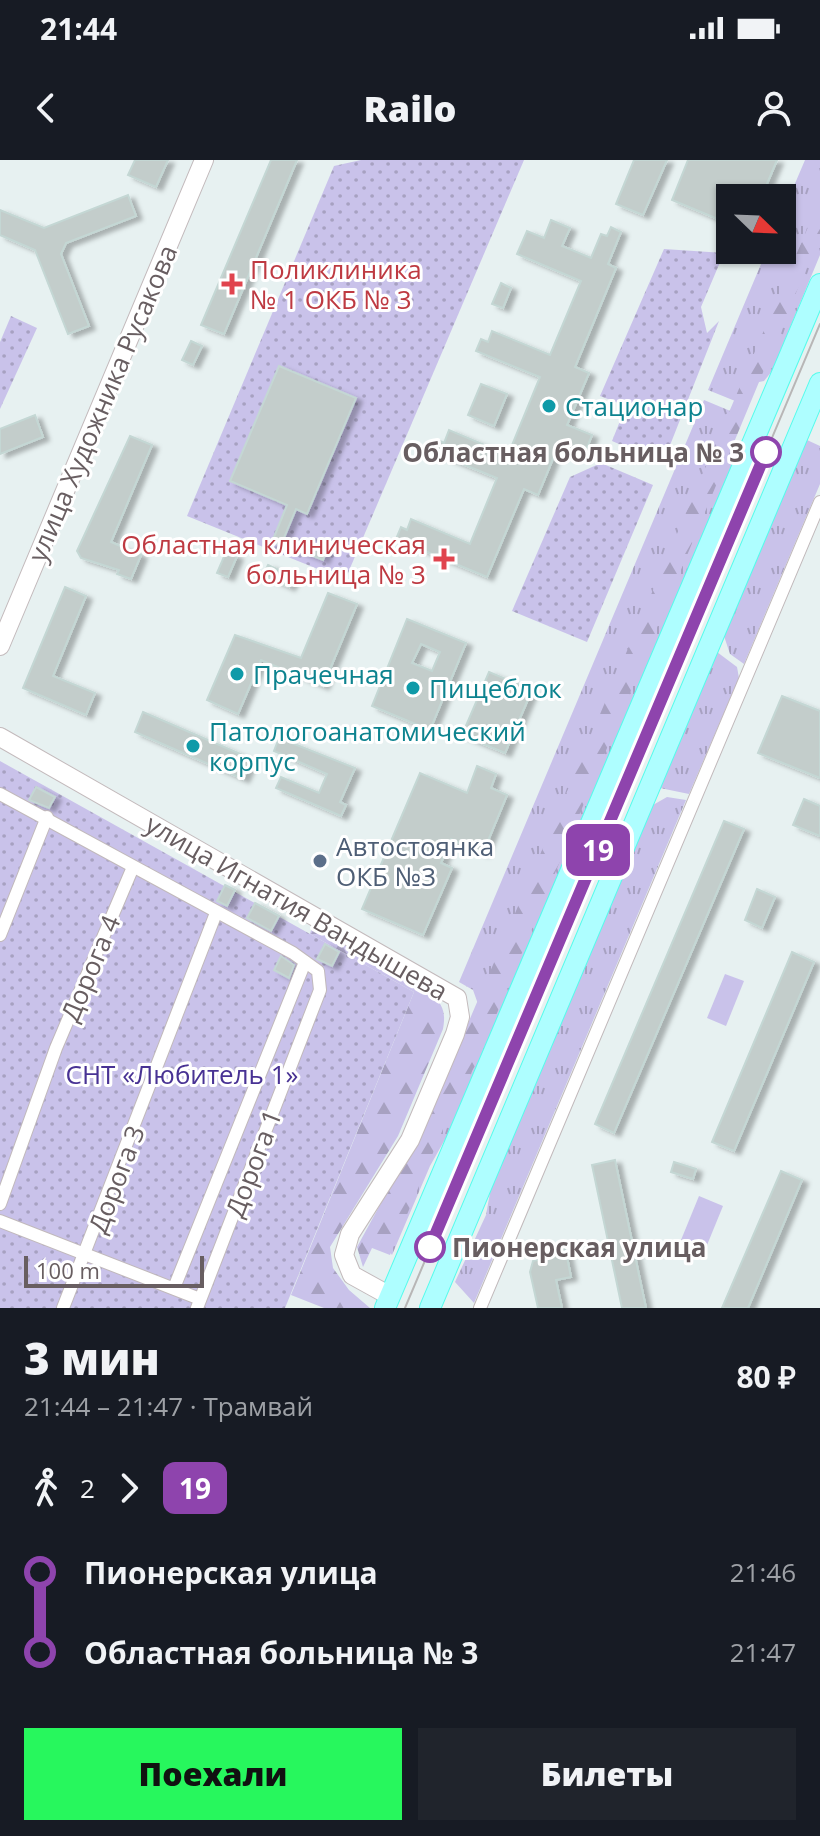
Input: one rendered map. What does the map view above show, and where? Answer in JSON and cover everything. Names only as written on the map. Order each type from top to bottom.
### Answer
[{"type":"main road","points":[[388,1302],[820,284]]},
{"type":"main road","points":[[430,1308],[820,383]]},
{"type":"street","name":"улица Художника Русакова","points":[[0,646],[204,160]]},
{"type":"street","points":[[480,1308],[820,502]]},
{"type":"street","name":"улица Игнатия Вандышева","points":[[0,737],[457,998],[460,1007],[457,1026],[410,1140],[350,1234],[344,1255],[352,1275],[388,1302]]},
{"type":"street","points":[[0,794],[47,817],[305,962],[174,1288]]},
{"type":"street","points":[[0,935],[47,817]]},
{"type":"street","name":"Дорога 4","points":[[0,1204],[56,1048],[133,867]]},
{"type":"street","name":"Дорога 3","points":[[63,1308],[87,1254],[216,913]]},
{"type":"street","name":"Дорога 1","points":[[198,1304],[320,990],[318,971],[305,962]]},
{"type":"street","points":[[0,1221],[174,1288],[198,1304]]},
{"type":"green space","points":[[361,160],[524,160],[345,580],[187,516],[334,166]]},
{"type":"green space","points":[[805,160],[820,160],[820,255],[772,371],[764,381],[754,383],[745,405],[708,390],[761,264],[796,264],[795,184]]},
{"type":"green space","points":[[820,199],[820,235],[475,1066],[459,1091],[390,1255],[372,1248],[363,1267],[357,1247],[428,1117],[792,264],[796,264],[796,255]]},
{"type":"green space","points":[[664,249],[716,252],[716,264],[719,264],[701,307],[707,333],[719,321],[663,463],[612,441],[626,406],[600,396]]},
{"type":"green space","points":[[11,316],[37,328],[0,409],[0,342]]},
{"type":"green space","points":[[704,400],[740,415],[729,443],[736,446],[733,462],[461,1111],[430,1166],[392,1255],[382,1241],[478,1004],[473,990],[459,982]]},
{"type":"green space","points":[[807,440],[820,446],[820,484],[744,664],[730,654],[724,636]]},
{"type":"green space","points":[[601,463],[653,485],[587,642],[512,611],[570,477]]},
{"type":"green space","points":[[717,652],[737,667],[739,678],[689,794],[660,788]]},
{"type":"green space","name":"СНТ «Любитель 1»","points":[[0,761],[414,992],[285,1308],[0,1308]]},
{"type":"green space","points":[[667,797],[686,800],[474,1303],[455,1282],[486,1215],[491,1187],[653,805]]},
{"type":"green space","points":[[312,927],[431,993],[444,1013],[443,1029],[398,1136],[330,1247],[333,1268],[349,1290],[370,1308],[324,1308],[291,1295],[414,992],[310,934]]},
{"type":"green space","points":[[725,974],[744,981],[726,1026],[707,1018]]},
{"type":"green space","points":[[699,1196],[723,1206],[705,1250],[681,1240]]},
{"type":"building","points":[[135,160],[168,160],[156,187],[128,175]]},
{"type":"building","name":"Поликлиника № 1 ОКБ № 3","points":[[271,160],[297,160],[224,334],[201,325]]},
{"type":"building","points":[[634,160],[667,160],[643,215],[616,204]]},
{"type":"building","points":[[688,160],[777,160],[767,184],[716,184],[716,218],[672,200]]},
{"type":"building","points":[[128,195],[136,216],[66,243],[61,254],[89,326],[68,334],[35,250],[0,235],[0,210],[44,228]]},
{"type":"building","name":"Стационар","points":[[551,220],[570,228],[562,246],[591,258],[601,234],[607,236],[611,227],[621,232],[608,264],[616,268],[575,367],[589,373],[567,425],[592,435],[584,455],[559,444],[538,495],[524,489],[487,577],[396,539],[401,527],[407,530],[411,519],[470,544],[497,478],[433,452],[438,440],[444,443],[449,430],[508,455],[540,377],[476,351],[481,339],[488,342],[492,331],[550,355],[581,281],[517,254],[527,231],[544,238]]},
{"type":"building","points":[[501,283],[511,288],[503,308],[492,304]]},
{"type":"building","points":[[191,341],[202,346],[193,365],[182,360]]},
{"type":"building","points":[[279,366],[356,398],[307,514],[296,509],[281,545],[272,542],[287,505],[230,481]]},
{"type":"building","points":[[481,384],[507,394],[494,426],[468,415]]},
{"type":"building","points":[[35,415],[43,437],[0,454],[0,429]]},
{"type":"building","points":[[130,436],[152,445],[111,542],[141,555],[131,579],[117,574],[119,570],[81,558],[77,551]]},
{"type":"building","points":[[305,541],[327,550],[323,560],[300,551]]},
{"type":"building","points":[[226,552],[237,556],[228,577],[217,573]]},
{"type":"building","points":[[268,565],[294,577],[289,587],[263,575]]},
{"type":"building","points":[[65,587],[86,596],[53,676],[95,693],[86,715],[23,688]]},
{"type":"building","points":[[328,593],[357,604],[323,686],[261,660],[238,714],[207,700],[235,635],[301,658]]},
{"type":"building","name":"Пищеблок","points":[[407,619],[466,643],[430,730],[372,706]],"holes":[[[421,644],[440,652],[432,671],[412,663]]]},
{"type":"building","points":[[489,672],[532,690],[505,753],[462,735]]},
{"type":"building","points":[[782,696],[820,711],[820,778],[758,753]]},
{"type":"building","name":"Патологоанатомический корпус","points":[[143,712],[252,759],[243,779],[135,732]]},
{"type":"building","points":[[279,738],[355,768],[340,802],[346,805],[341,816],[276,788],[281,777],[319,793],[327,774],[274,751]]},
{"type":"building","points":[[477,766],[496,774],[491,788],[507,795],[483,853],[451,839],[441,863],[452,868],[423,935],[362,909],[420,773],[467,793]]},
{"type":"building","points":[[36,787],[55,797],[49,808],[29,800]]},
{"type":"building","points":[[804,799],[820,806],[820,836],[793,825]]},
{"type":"building","points":[[724,821],[744,829],[614,1133],[595,1124]]},
{"type":"building","points":[[225,885],[235,890],[227,906],[217,901]]},
{"type":"building","points":[[757,889],[775,897],[762,928],[745,920]]},
{"type":"building","points":[[255,903],[279,916],[271,931],[247,918]]},
{"type":"building","points":[[325,944],[339,952],[332,966],[317,959]]},
{"type":"building","points":[[792,952],[814,962],[734,1151],[712,1142]]},
{"type":"building","points":[[281,956],[294,965],[289,978],[274,970]]},
{"type":"building","points":[[615,1160],[646,1308],[622,1308],[592,1165]]},
{"type":"building","points":[[674,1162],[696,1169],[693,1179],[671,1172]]},
{"type":"building","points":[[781,1171],[802,1180],[748,1308],[722,1308]]},
{"type":"building","points":[[565,1247],[571,1277],[556,1280],[562,1308],[538,1308],[530,1272],[533,1261],[545,1258],[544,1252]]},
{"type":"tram line","points":[[405,1308],[820,324]]},
{"type":"tram line","name":"19","points":[[430,1247],[766,452]]},
{"type":"place","name":"Поликлиника № 1 ОКБ № 3","points":[[232,284]]},
{"type":"place","name":"Стационар","points":[[549,406]]},
{"type":"place","name":"Областная больница № 3","points":[[766,452]]},
{"type":"place","name":"Областная клиническая больница № 3","points":[[444,559]]},
{"type":"place","name":"Прачечная","points":[[237,674]]},
{"type":"place","name":"Пищеблок","points":[[413,688]]},
{"type":"place","name":"Патологоанатомический корпус","points":[[193,746]]},
{"type":"place","name":"Автостоянка ОКБ №3","points":[[320,861]]},
{"type":"place","name":"Пионерская улица","points":[[430,1247]]}]
